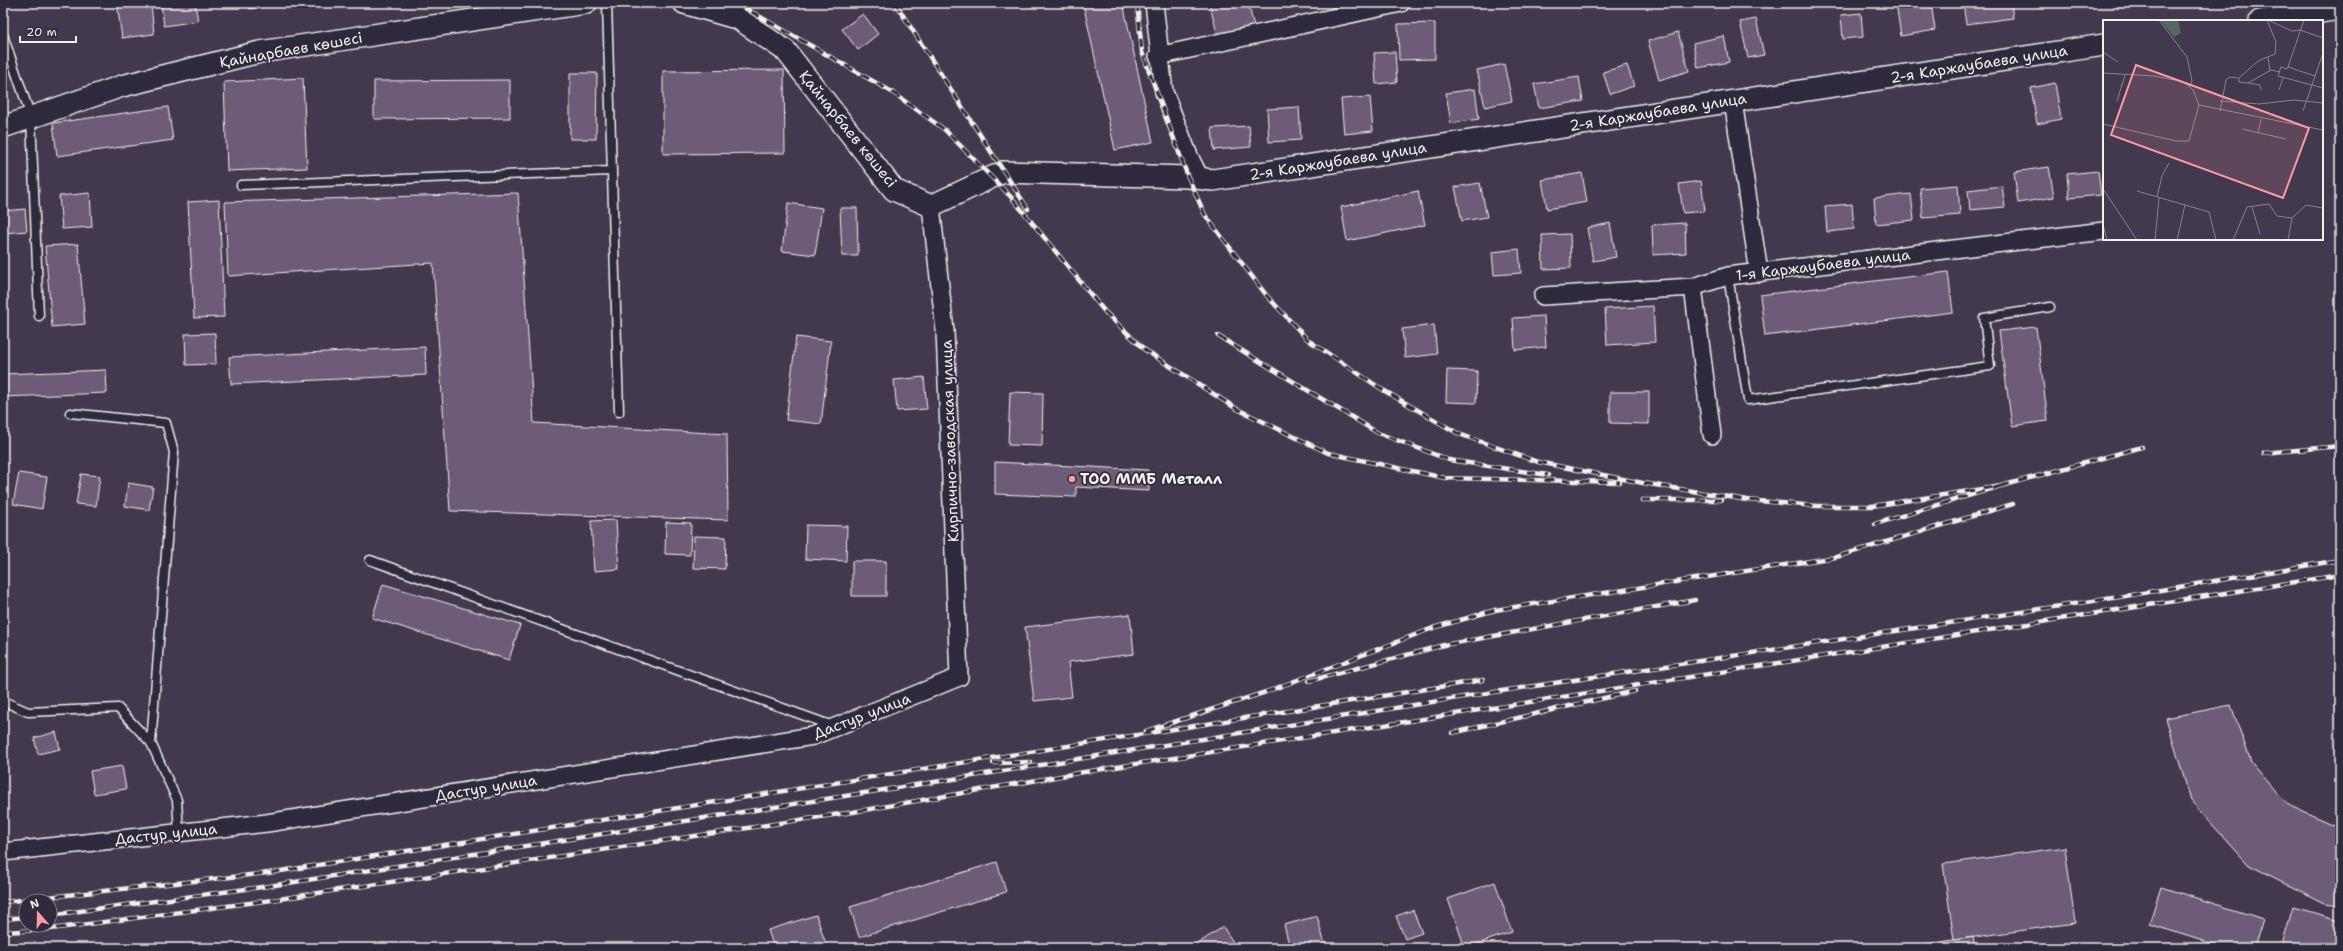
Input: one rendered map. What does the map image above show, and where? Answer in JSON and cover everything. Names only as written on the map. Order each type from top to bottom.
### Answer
[{"type":"street","name":"Қайнарбаев көшесі","points":[[3,127],[122,86],[260,52],[586,3]]},
{"type":"street","name":"Қайнарбаев көшесі","points":[[684,3],[739,11],[786,51],[894,190],[931,206]]},
{"type":"street","points":[[1154,3],[1158,56],[1164,92],[1189,156],[1206,179]]},
{"type":"street","points":[[1158,56],[1401,3]]},
{"type":"street","points":[[2267,20],[2340,9]]},
{"type":"street","name":"2-я Каржаубаева улица","points":[[1206,179],[2103,45]]},
{"type":"street","points":[[1733,101],[1759,273]]},
{"type":"street","points":[[931,206],[1003,172],[1206,179]]},
{"type":"street","name":"Кирпично-заводская улица","points":[[931,206],[945,330],[959,677]]},
{"type":"street","name":"1-я Каржаубаева улица","points":[[1543,296],[1693,287],[1728,276],[2103,231]]},
{"type":"street","points":[[1693,287],[1712,435]]},
{"type":"street","name":"Дастур улица","points":[[3,852],[267,823],[813,736],[959,677]]},
{"type":"lane","points":[[607,3],[619,412]]},
{"type":"lane","points":[[3,35],[31,117],[39,316]]},
{"type":"lane","points":[[241,185],[612,171]]},
{"type":"lane","points":[[1728,276],[1748,400],[1990,366],[1984,318],[2050,307]]},
{"type":"lane","points":[[70,413],[166,423],[174,452],[151,743]]},
{"type":"lane","points":[[370,560],[836,727]]},
{"type":"lane","points":[[3,701],[28,712],[118,708],[151,743],[177,800],[180,833]]},
{"type":"building","points":[[117,3],[151,3],[154,34],[122,38]]},
{"type":"building","points":[[161,3],[195,3],[198,21],[164,26]]},
{"type":"building","points":[[248,3],[279,3],[279,4],[250,9]]},
{"type":"building","points":[[1083,3],[1123,3],[1153,142],[1115,150]]},
{"type":"building","points":[[1209,3],[1248,3],[1255,30],[1219,40]]},
{"type":"building","points":[[1332,3],[1357,3],[1334,10]]},
{"type":"building","points":[[1896,3],[1931,3],[1935,30],[1901,36]]},
{"type":"building","points":[[1963,3],[2011,3],[2013,18],[1966,24]]},
{"type":"building","points":[[1861,13],[1863,37],[1843,39],[1841,15]]},
{"type":"building","points":[[863,14],[878,34],[858,50],[842,29]]},
{"type":"building","points":[[1756,19],[1764,55],[1748,58],[1740,22]]},
{"type":"building","points":[[1435,23],[1435,59],[1399,60],[1398,24]]},
{"type":"building","points":[[1678,32],[1689,71],[1659,80],[1648,41]]},
{"type":"building","points":[[1724,36],[1729,62],[1698,68],[1693,43]]},
{"type":"building","points":[[1395,52],[1397,82],[1376,84],[1374,53]]},
{"type":"building","points":[[1504,64],[1512,101],[1485,107],[1477,70]]},
{"type":"building","points":[[1627,65],[1634,86],[1610,94],[1603,72]]},
{"type":"building","points":[[784,70],[785,153],[663,154],[663,71]]},
{"type":"building","points":[[570,73],[597,73],[596,139],[570,139]]},
{"type":"building","points":[[1579,77],[1583,101],[1539,108],[1534,84]]},
{"type":"building","points":[[303,78],[307,168],[227,171],[224,82]]},
{"type":"building","points":[[510,80],[510,118],[374,119],[374,81]]},
{"type":"building","points":[[2055,83],[2061,119],[2037,124],[2031,88]]},
{"type":"building","points":[[1475,89],[1479,119],[1451,123],[1446,93]]},
{"type":"building","points":[[1370,97],[1373,131],[1344,134],[1341,99]]},
{"type":"building","points":[[168,107],[173,140],[57,156],[53,123]]},
{"type":"building","points":[[1299,107],[1301,140],[1269,142],[1267,109]]},
{"type":"building","points":[[1249,126],[1251,147],[1214,150],[1212,128]]},
{"type":"building","points":[[2049,167],[2054,197],[2018,203],[2014,172]]},
{"type":"building","points":[[2098,171],[2101,195],[2069,198],[2067,174]]},
{"type":"building","points":[[1582,173],[1587,202],[1547,209],[1542,180]]},
{"type":"building","points":[[1701,181],[1705,211],[1683,213],[1679,184]]},
{"type":"building","points":[[1480,183],[1487,217],[1462,221],[1455,187]]},
{"type":"building","points":[[1958,185],[1960,215],[1923,218],[1920,188]]},
{"type":"building","points":[[2002,186],[2005,207],[1970,210],[1968,190]]},
{"type":"building","points":[[1418,191],[1425,225],[1347,241],[1341,207]]},
{"type":"building","points":[[90,193],[92,227],[62,229],[59,196]]},
{"type":"building","points":[[518,193],[534,423],[727,434],[728,520],[450,511],[433,263],[228,276],[225,202]]},
{"type":"building","points":[[1911,194],[1914,220],[1876,224],[1874,198]]},
{"type":"building","points":[[219,200],[224,317],[194,318],[188,202]]},
{"type":"building","points":[[788,203],[822,208],[815,255],[782,251]]},
{"type":"building","points":[[1852,204],[1854,229],[1827,232],[1825,206]]},
{"type":"building","points":[[840,208],[857,208],[858,256],[842,256]]},
{"type":"building","points":[[25,209],[27,231],[4,233],[3,211]]},
{"type":"building","points":[[1610,223],[1616,257],[1593,261],[1587,228]]},
{"type":"building","points":[[1685,223],[1686,253],[1653,255],[1652,225]]},
{"type":"building","points":[[1570,234],[1571,268],[1543,269],[1542,235]]},
{"type":"building","points":[[78,244],[85,324],[52,327],[45,246]]},
{"type":"building","points":[[1519,249],[1521,273],[1494,275],[1492,252]]},
{"type":"building","points":[[1948,272],[1953,312],[1765,336],[1760,295]]},
{"type":"building","points":[[1653,306],[1655,342],[1607,345],[1605,309]]},
{"type":"building","points":[[1544,316],[1546,347],[1515,350],[1513,318]]},
{"type":"building","points":[[1434,325],[1437,354],[1405,358],[1402,329]]},
{"type":"building","points":[[2036,327],[2048,421],[2012,426],[1999,331]]},
{"type":"building","points":[[215,333],[216,364],[186,365],[185,334]]},
{"type":"building","points":[[796,337],[831,341],[821,424],[786,420]]},
{"type":"building","points":[[425,347],[426,375],[231,384],[229,357]]},
{"type":"building","points":[[106,370],[107,393],[3,397],[3,374]]},
{"type":"building","points":[[1447,370],[1477,371],[1476,403],[1446,402]]},
{"type":"building","points":[[924,377],[927,409],[897,411],[894,380]]},
{"type":"building","points":[[1010,392],[1043,393],[1042,446],[1008,445]]},
{"type":"building","points":[[1610,392],[1649,392],[1649,424],[1610,423]]},
{"type":"building","name":"ТОО ММБ Металл","points":[[995,462],[1148,470],[1149,491],[1076,487],[1076,497],[995,494]]},
{"type":"building","points":[[19,473],[47,477],[42,509],[13,504]]},
{"type":"building","points":[[81,474],[100,476],[96,506],[76,504]]},
{"type":"building","points":[[128,483],[153,487],[149,510],[125,506]]},
{"type":"building","points":[[616,520],[619,569],[594,571],[591,521]]},
{"type":"building","points":[[666,522],[691,523],[690,555],[665,554]]},
{"type":"building","points":[[806,525],[847,526],[846,561],[805,559]]},
{"type":"building","points":[[694,536],[726,537],[725,569],[693,568]]},
{"type":"building","points":[[852,561],[886,561],[886,596],[852,596]]},
{"type":"building","points":[[383,584],[520,625],[509,660],[372,618]]},
{"type":"building","points":[[1130,614],[1134,654],[1068,662],[1072,697],[1034,701],[1025,627]]},
{"type":"building","points":[[2231,705],[2251,762],[2287,804],[2340,828],[2340,905],[2325,903],[2249,865],[2191,801],[2166,718]]},
{"type":"building","points":[[56,732],[60,749],[38,754],[34,738]]},
{"type":"building","points":[[122,766],[126,789],[94,794],[90,771]]},
{"type":"building","points":[[2065,847],[2075,923],[1954,940],[1943,864]]},
{"type":"building","points":[[997,862],[1006,892],[859,937],[850,907]]},
{"type":"building","points":[[1495,882],[1512,932],[1465,948],[1448,899]]},
{"type":"building","points":[[2161,887],[2263,919],[2254,948],[2225,948],[2149,924]]},
{"type":"building","points":[[2293,907],[2340,920],[2340,948],[2281,948]]},
{"type":"building","points":[[1413,910],[1422,933],[1405,939],[1396,916]]},
{"type":"building","points":[[816,915],[827,947],[774,948],[768,930]]},
{"type":"building","points":[[1317,916],[1326,948],[1290,948],[1284,925]]},
{"type":"building","points":[[1223,927],[1237,948],[1195,948],[1194,946]]},
{"type":"building","points":[[1973,937],[1975,948],[1897,948],[1954,940]]},
{"type":"building","points":[[2030,945],[2030,948],[2006,948]]},
{"type":"railway","points":[[736,3],[892,92],[945,130],[1012,198],[1105,312],[1145,350],[1237,409],[1328,453],[1445,478],[1620,482]]},
{"type":"railway","points":[[895,3],[1028,209]]},
{"type":"railway","points":[[1137,3],[1142,52],[1188,177],[1205,215],[1267,296],[1308,340],[1383,390],[1459,434],[1538,462],[1643,483],[1747,500],[1816,506],[1872,506],[2001,486],[1875,524]]},
{"type":"railway","points":[[1218,336],[1378,433],[1449,460],[1548,475]]},
{"type":"railway","points":[[2264,453],[2340,446]]},
{"type":"railway","points":[[2001,486],[2142,447]]},
{"type":"railway","points":[[1642,500],[1721,500]]},
{"type":"railway","points":[[1146,731],[1266,692],[1433,628],[1495,610],[1836,557],[2013,504]]},
{"type":"railway","points":[[58,914],[269,886],[960,778],[1482,694],[2113,598],[2340,560]]},
{"type":"railway","points":[[3,932],[43,930],[272,900],[853,812],[1078,773],[2340,575]]},
{"type":"railway","points":[[1309,681],[1444,645],[1695,600]]},
{"type":"railway","points":[[3,902],[268,873],[1483,680]]},
{"type":"railway","points":[[1452,733],[1635,691]]},
{"type":"railway","points":[[993,763],[1031,762]]},
{"type":"railway","points":[[3,919],[18,918]]},
{"type":"place","name":"ТОО ММБ Металл","points":[[1072,479]]}]
